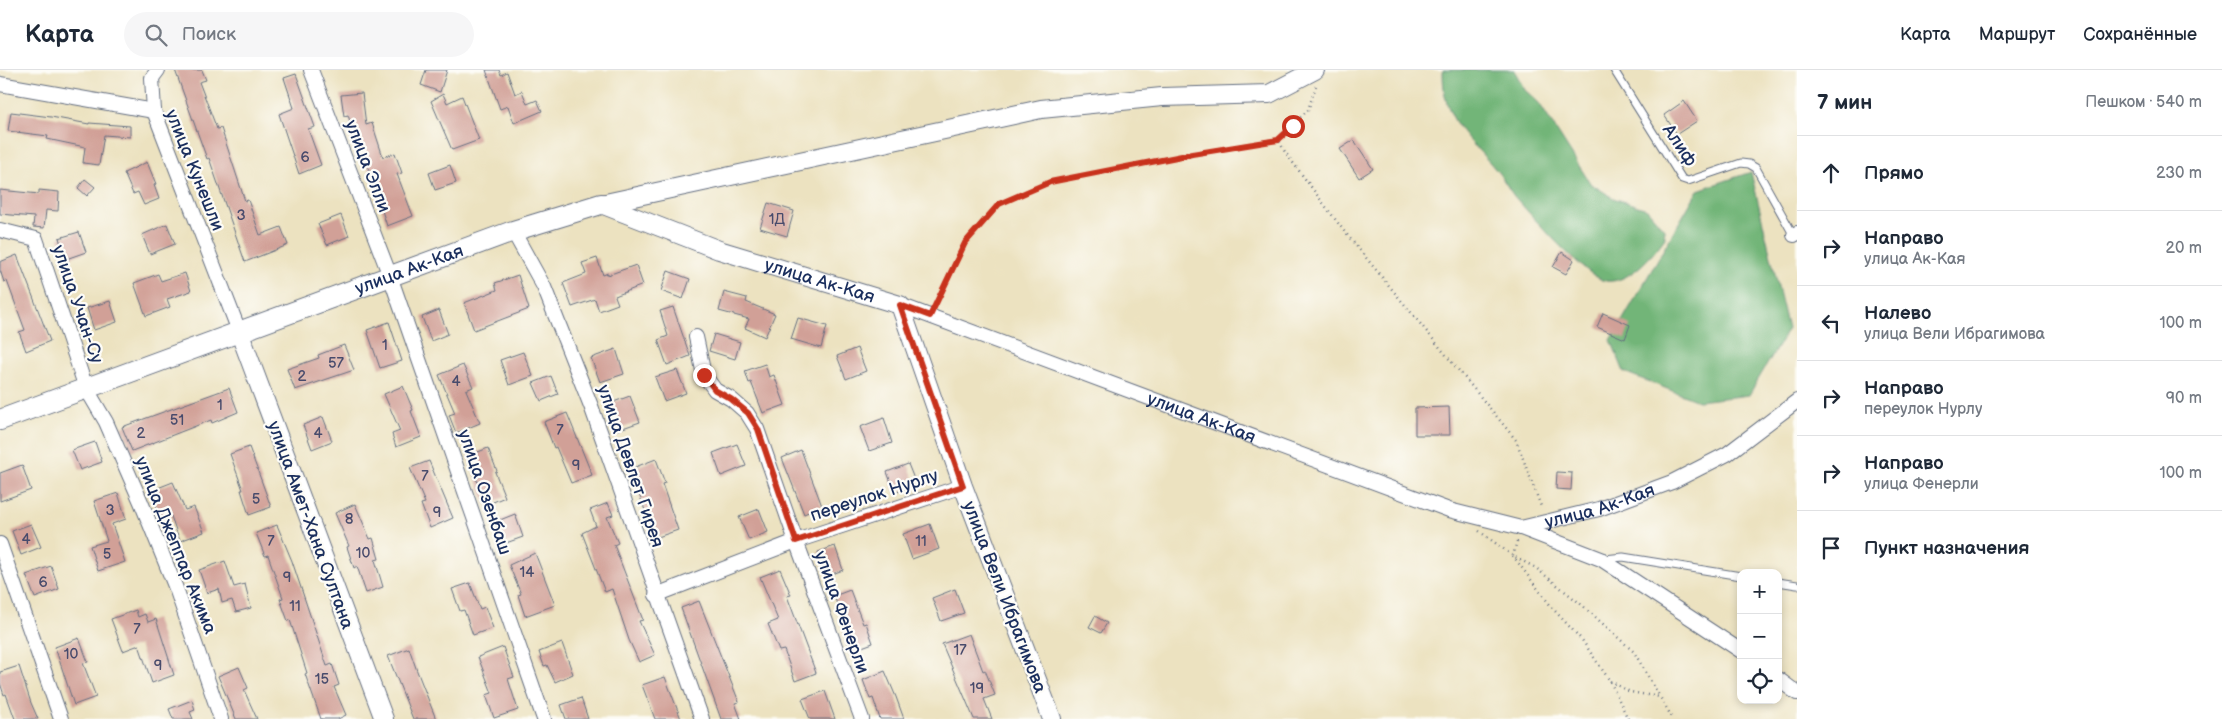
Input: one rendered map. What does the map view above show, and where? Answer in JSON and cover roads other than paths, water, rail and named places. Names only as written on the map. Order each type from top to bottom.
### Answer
[{"type":"main road","name":"улица Ак-Кая","points":[[0,420],[513,231],[601,204]]},
{"type":"street","points":[[154,111],[152,78],[158,70]]},
{"type":"street","name":"улица Элли","points":[[311,70],[390,276]]},
{"type":"street","points":[[601,204],[1041,109],[1162,97],[1269,94],[1316,77]]},
{"type":"street","name":"улица Кунешли","points":[[0,84],[154,111],[239,331]]},
{"type":"street","name":"улица Ак-Кая","points":[[601,204],[719,250],[900,305],[1449,510],[1521,528],[1599,509],[1672,482],[1727,454],[1797,401]]},
{"type":"street","name":"улица Учан-Су","points":[[0,230],[36,239],[86,388]]},
{"type":"street","name":"улица Девлет Гирея","points":[[513,231],[544,288],[592,406],[656,595],[702,719]]},
{"type":"street","name":"улица Озенбаш","points":[[390,276],[544,719]]},
{"type":"street","name":"улица Вели Ибрагимова","points":[[900,305],[963,486],[1052,719]]},
{"type":"street","name":"улица Амет-Хана Султана","points":[[239,331],[384,719]]},
{"type":"street","name":"улица Фенерли","points":[[696,337],[704,375],[715,390],[731,399],[748,413],[758,429],[796,541],[862,719]]},
{"type":"street","name":"улица Джеппар Акима","points":[[86,388],[106,422],[159,547],[177,592],[221,719]]},
{"type":"street","name":"переулок Нурлу","points":[[656,595],[796,541],[963,486]]},
{"type":"street","points":[[1521,528],[1601,559],[1737,649]]},
{"type":"street","points":[[0,544],[61,719]]},
{"type":"street","points":[[1782,682],[1797,692]]},
{"type":"lane","name":"Алиф","points":[[1614,70],[1682,179],[1688,181],[1741,163],[1749,164],[1756,168],[1796,236]]},
{"type":"lane","points":[[1601,559],[1623,557],[1737,575]]},
{"type":"lane","points":[[1782,583],[1797,585]]}]
